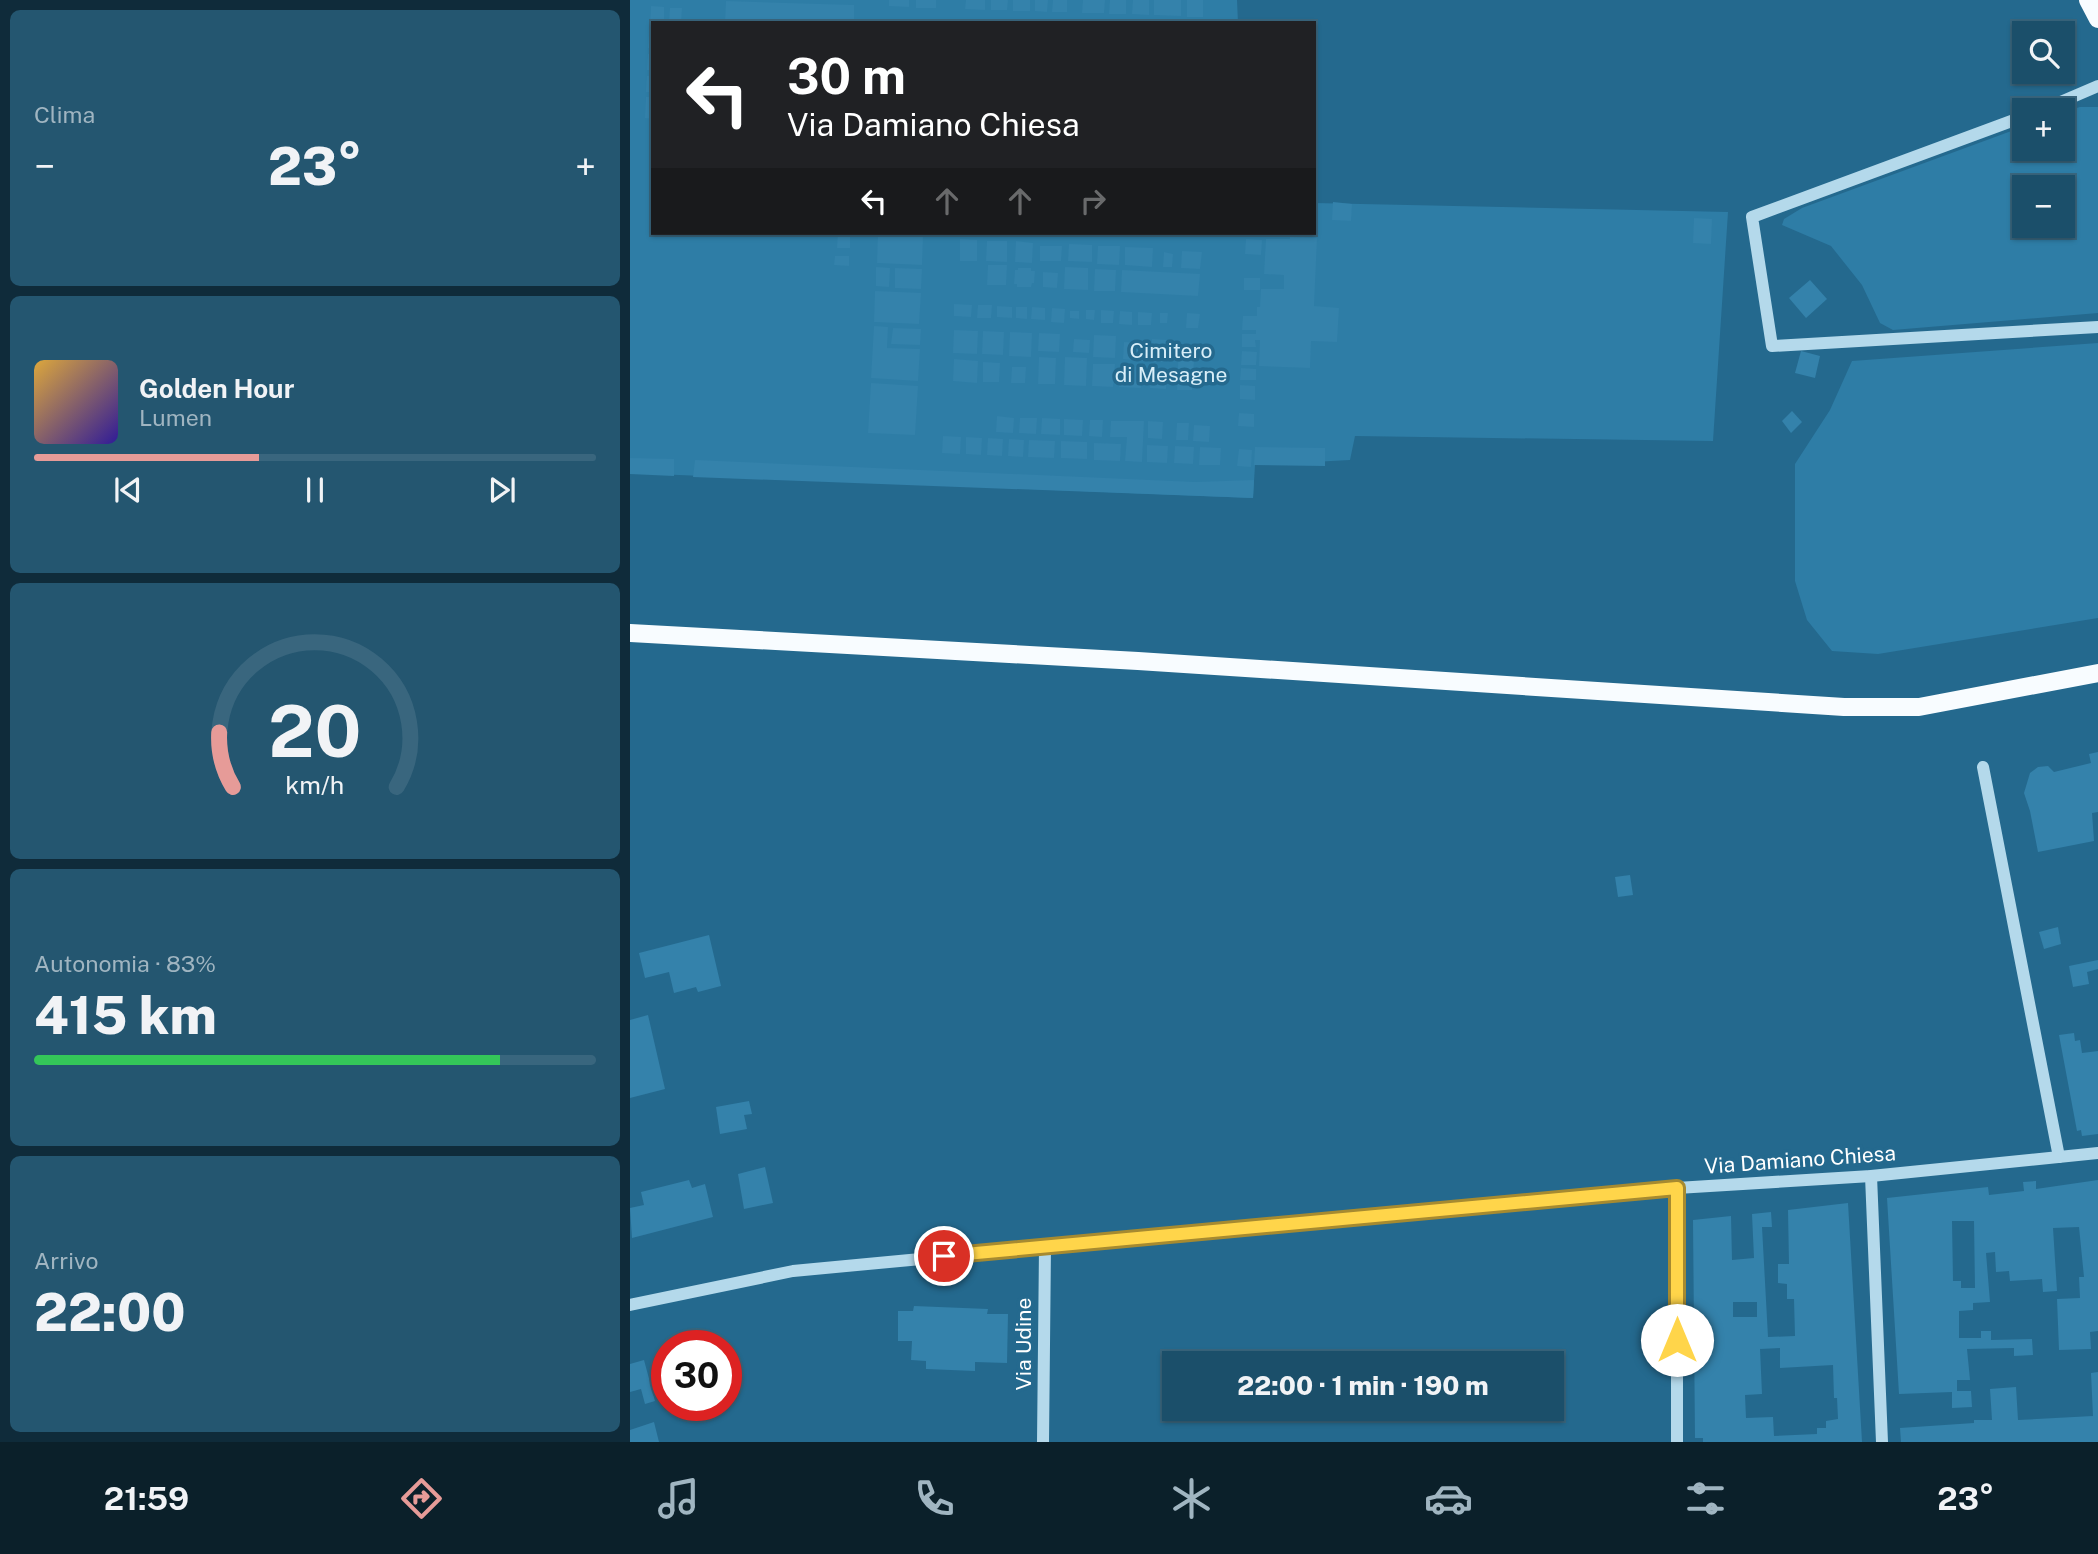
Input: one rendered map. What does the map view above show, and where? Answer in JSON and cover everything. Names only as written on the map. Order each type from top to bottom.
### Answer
[{"type":"main road","points":[[2088,0],[2098,19]]},
{"type":"main road","points":[[630,633],[1124,660],[1844,707],[1919,707],[2098,673]]},
{"type":"street","points":[[2070,98],[2098,86]]},
{"type":"street","points":[[2012,121],[1752,216],[1772,346],[2098,327]]},
{"type":"street","points":[[1983,767],[2059,1157]]},
{"type":"street","name":"Via Damiano Chiesa","points":[[630,1305],[793,1271],[1677,1188],[1871,1176],[2098,1153]]},
{"type":"street","points":[[1871,1176],[1882,1442]]},
{"type":"street","points":[[1677,1188],[1677,1442]]},
{"type":"street","name":"Via Udine","points":[[1043,1442],[1045,1247]]},
{"type":"green space","name":"Cimitero di Mesagne","points":[[630,0],[1237,0],[1238,21],[651,21],[651,235],[1316,235],[1316,203],[1728,212],[1713,441],[1355,436],[1350,460],[1255,465],[1253,498],[630,473]]},
{"type":"green space","points":[[2098,107],[2098,313],[1893,330],[1880,323],[1862,285],[1831,246],[1782,225],[1784,219],[1802,208],[2012,131],[2012,161],[2075,161],[2075,108]]},
{"type":"green space","points":[[2098,343],[2098,618],[1878,654],[1832,651],[1807,620],[1795,581],[1795,464],[1830,410],[1852,361]]},
{"type":"building","points":[[889,0],[909,0],[909,7],[889,6]]},
{"type":"building","points":[[916,0],[936,0],[936,8],[916,8]]},
{"type":"building","points":[[966,0],[985,0],[985,10],[965,9]]},
{"type":"building","points":[[991,0],[1008,0],[1007,10],[991,10]]},
{"type":"building","points":[[1013,0],[1030,0],[1030,11],[1013,11]]},
{"type":"building","points":[[1035,0],[1048,0],[1047,12],[1035,11]]},
{"type":"building","points":[[1053,0],[1067,0],[1067,12],[1052,12]]},
{"type":"building","points":[[1083,0],[1105,0],[1104,13],[1082,13]]},
{"type":"building","points":[[1110,0],[1126,0],[1126,14],[1109,14]]},
{"type":"building","points":[[1133,0],[1149,0],[1149,15],[1132,14]]},
{"type":"building","points":[[1154,0],[1181,0],[1181,16],[1154,15]]},
{"type":"building","points":[[1187,0],[1203,0],[1203,17],[1187,17]]},
{"type":"building","points":[[726,1],[854,5],[854,21],[725,21]]},
{"type":"building","points":[[651,6],[664,7],[664,21],[651,21],[650,27]]},
{"type":"building","points":[[670,8],[682,8],[681,21],[669,21]]},
{"type":"building","points":[[649,32],[651,32],[651,49],[648,48]]},
{"type":"building","points":[[648,54],[651,54],[651,70],[647,70]]},
{"type":"building","points":[[647,76],[651,76],[651,92],[646,92]]},
{"type":"building","points":[[646,97],[651,97],[651,119],[645,118]]},
{"type":"building","points":[[1333,202],[1352,204],[1351,221],[1332,220]]},
{"type":"building","points":[[1694,218],[1712,219],[1711,244],[1693,243]]},
{"type":"building","points":[[838,235],[850,235],[850,248],[837,248]]},
{"type":"building","points":[[878,235],[923,236],[922,265],[877,263]]},
{"type":"building","points":[[1317,238],[1314,306],[1339,308],[1337,342],[1311,341],[1310,368],[1259,366],[1260,340],[1255,340],[1256,347],[1242,347],[1242,334],[1256,334],[1256,330],[1242,330],[1243,316],[1257,316],[1261,289],[1284,289],[1284,275],[1264,274],[1266,239]]},
{"type":"building","points":[[960,239],[977,240],[977,261],[960,261]]},
{"type":"building","points":[[1246,239],[1262,240],[1261,255],[1245,254]]},
{"type":"building","points":[[987,241],[1007,241],[1007,262],[986,261]]},
{"type":"building","points":[[1016,241],[1033,243],[1032,263],[1015,262]]},
{"type":"building","points":[[1069,244],[1092,245],[1092,262],[1068,261]]},
{"type":"building","points":[[1040,246],[1062,246],[1061,261],[1040,261]]},
{"type":"building","points":[[1098,246],[1120,246],[1119,265],[1097,264]]},
{"type":"building","points":[[1125,247],[1153,248],[1152,267],[1125,265]]},
{"type":"building","points":[[1182,251],[1202,252],[1200,269],[1181,268]]},
{"type":"building","points":[[1164,252],[1173,254],[1172,267],[1163,267]]},
{"type":"building","points":[[835,256],[849,256],[849,266],[834,265]]},
{"type":"building","points":[[988,265],[1007,265],[1006,285],[987,285]]},
{"type":"building","points":[[876,267],[890,268],[889,287],[876,286]]},
{"type":"building","points":[[1065,267],[1088,268],[1088,290],[1064,289]]},
{"type":"building","points":[[895,268],[922,269],[921,289],[895,288]]},
{"type":"building","points":[[1031,268],[1031,271],[1035,271],[1031,287],[1017,287],[1017,284],[1014,284],[1015,270]]},
{"type":"building","points":[[1095,269],[1116,270],[1115,291],[1094,291]]},
{"type":"building","points":[[1122,270],[1200,274],[1198,296],[1121,292]]},
{"type":"building","points":[[1043,272],[1058,273],[1057,288],[1043,287]]},
{"type":"building","points":[[1244,278],[1260,278],[1260,290],[1244,290]]},
{"type":"building","points":[[1810,280],[1827,299],[1806,318],[1789,298]]},
{"type":"building","points":[[875,291],[921,293],[919,324],[874,322]]},
{"type":"building","points":[[954,304],[972,305],[971,317],[954,316]]},
{"type":"building","points":[[978,305],[992,305],[991,318],[977,318]]},
{"type":"building","points":[[997,306],[1012,307],[1012,318],[997,317]]},
{"type":"building","points":[[1016,307],[1027,307],[1027,319],[1016,318]]},
{"type":"building","points":[[1032,307],[1045,308],[1045,320],[1031,319]]},
{"type":"building","points":[[1052,308],[1065,309],[1064,323],[1051,322]]},
{"type":"building","points":[[1086,310],[1095,310],[1094,320],[1086,319]]},
{"type":"building","points":[[1101,310],[1114,311],[1113,323],[1101,323]]},
{"type":"building","points":[[1070,311],[1079,311],[1079,319],[1070,318]]},
{"type":"building","points":[[1120,311],[1132,312],[1132,325],[1119,324]]},
{"type":"building","points":[[1138,312],[1152,313],[1151,325],[1138,325]]},
{"type":"building","points":[[1160,313],[1168,313],[1167,323],[1160,323]]},
{"type":"building","points":[[1187,313],[1200,314],[1198,328],[1186,328]]},
{"type":"building","points":[[874,326],[888,327],[887,348],[920,349],[918,381],[871,378]]},
{"type":"building","points":[[893,328],[921,329],[920,345],[891,344]]},
{"type":"building","points":[[954,330],[978,331],[977,354],[953,353]]},
{"type":"building","points":[[983,331],[1004,332],[1003,355],[982,354]]},
{"type":"building","points":[[1010,332],[1032,333],[1031,357],[1009,356]]},
{"type":"building","points":[[1039,333],[1060,334],[1059,352],[1038,351]]},
{"type":"building","points":[[1094,335],[1116,336],[1115,358],[1093,357]]},
{"type":"building","points":[[1074,339],[1090,340],[1089,353],[1073,352]]},
{"type":"building","points":[[1152,339],[1168,340],[1166,362],[1151,362]]},
{"type":"building","points":[[1124,342],[1143,343],[1143,361],[1123,359]]},
{"type":"building","points":[[1179,345],[1195,346],[1192,390],[1177,390]]},
{"type":"building","points":[[1242,351],[1257,352],[1256,365],[1241,365]]},
{"type":"building","points":[[1801,351],[1820,356],[1815,378],[1795,373]]},
{"type":"building","points":[[1039,357],[1056,358],[1055,384],[1038,384]]},
{"type":"building","points":[[1065,357],[1087,358],[1086,386],[1064,385]]},
{"type":"building","points":[[954,359],[978,361],[977,383],[953,381]]},
{"type":"building","points":[[983,362],[1000,363],[999,382],[983,382]]},
{"type":"building","points":[[1093,364],[1115,364],[1113,387],[1092,386]]},
{"type":"building","points":[[1120,366],[1142,367],[1141,388],[1119,387]]},
{"type":"building","points":[[1012,367],[1026,367],[1025,383],[1011,383]]},
{"type":"building","points":[[1151,368],[1167,369],[1166,389],[1150,388]]},
{"type":"building","points":[[1241,368],[1256,369],[1256,380],[1240,380]]},
{"type":"building","points":[[871,383],[918,386],[915,435],[868,433]]},
{"type":"building","points":[[1240,385],[1255,386],[1255,400],[1240,399]]},
{"type":"building","points":[[1792,411],[1802,422],[1791,433],[1782,421]]},
{"type":"building","points":[[1239,413],[1254,414],[1254,427],[1238,426]]},
{"type":"building","points":[[997,416],[1014,418],[1013,433],[996,432]]},
{"type":"building","points":[[1020,418],[1037,418],[1036,434],[1019,433]]},
{"type":"building","points":[[1042,418],[1060,419],[1060,435],[1041,434]]},
{"type":"building","points":[[1064,419],[1083,420],[1082,436],[1064,435]]},
{"type":"building","points":[[1090,420],[1103,420],[1102,437],[1089,436]]},
{"type":"building","points":[[1111,421],[1144,421],[1142,462],[1125,461],[1127,437],[1110,437]]},
{"type":"building","points":[[1148,421],[1163,422],[1162,439],[1148,438]]},
{"type":"building","points":[[1177,423],[1189,423],[1188,440],[1176,440]]},
{"type":"building","points":[[1194,425],[1210,426],[1209,442],[1193,441]]},
{"type":"building","points":[[943,436],[961,437],[960,454],[942,453]]},
{"type":"building","points":[[966,437],[982,438],[981,455],[966,454]]},
{"type":"building","points":[[988,438],[1003,439],[1002,456],[987,455]]},
{"type":"building","points":[[1009,439],[1024,440],[1023,457],[1008,456]]},
{"type":"building","points":[[1029,440],[1055,441],[1054,458],[1028,457]]},
{"type":"building","points":[[1061,441],[1087,442],[1087,459],[1061,458]]},
{"type":"building","points":[[1094,443],[1121,444],[1120,461],[1094,460]]},
{"type":"building","points":[[1147,445],[1168,446],[1167,463],[1147,462]]},
{"type":"building","points":[[1175,446],[1194,447],[1193,464],[1174,463]]},
{"type":"building","points":[[1200,447],[1221,448],[1220,465],[1199,465]]},
{"type":"building","points":[[1255,447],[1325,448],[1325,466],[1254,465]]},
{"type":"building","points":[[1239,449],[1252,450],[1251,467],[1237,466]]},
{"type":"building","points":[[630,458],[674,459],[674,476],[630,474]]},
{"type":"building","points":[[695,460],[1195,482],[1254,480],[1253,498],[693,477]]},
{"type":"building","points":[[2098,752],[2098,812],[2092,813],[2094,841],[2038,852],[2024,793],[2030,773],[2038,767],[2048,766],[2054,772],[2091,763],[2089,754]]},
{"type":"building","points":[[1630,875],[1633,895],[1618,897],[1615,877]]},
{"type":"building","points":[[2058,927],[2061,944],[2044,949],[2039,932]]},
{"type":"building","points":[[709,935],[721,986],[698,992],[696,987],[674,993],[669,972],[645,978],[639,953]]},
{"type":"building","points":[[2098,960],[2098,969],[2087,972],[2089,984],[2073,987],[2069,966]]},
{"type":"building","points":[[648,1015],[665,1089],[630,1098],[630,1020]]},
{"type":"building","points":[[2074,1033],[2075,1041],[2080,1040],[2082,1053],[2098,1051],[2098,1134],[2082,1136],[2081,1130],[2077,1131],[2059,1035]]},
{"type":"building","points":[[749,1101],[752,1114],[744,1115],[747,1129],[720,1134],[716,1107]]},
{"type":"building","points":[[765,1167],[773,1203],[744,1209],[738,1174]]},
{"type":"building","points":[[689,1180],[692,1188],[705,1184],[713,1217],[632,1238],[630,1208],[644,1205],[641,1192]]},
{"type":"building","points":[[2098,1180],[2098,1331],[2090,1332],[2091,1349],[2059,1350],[2057,1299],[2080,1298],[2079,1277],[2084,1277],[2079,1227],[2053,1228],[2057,1291],[2043,1292],[2042,1279],[2010,1281],[2009,1271],[1996,1272],[1995,1252],[1986,1253],[1990,1302],[1973,1303],[1973,1310],[1959,1311],[1959,1338],[1981,1338],[1981,1331],[1991,1331],[1991,1340],[2032,1339],[2033,1355],[2014,1356],[2014,1348],[1967,1349],[1970,1380],[1957,1380],[1957,1391],[1971,1391],[1972,1407],[1952,1408],[1952,1392],[1899,1394],[1887,1198],[1988,1187],[1989,1195],[2024,1191],[2023,1182],[2036,1181],[2036,1189]],"holes":[[[1952,1221],[1974,1221],[1975,1288],[1961,1288],[1961,1281],[1953,1281]]]},
{"type":"building","points":[[1848,1203],[1862,1442],[1703,1442],[1703,1438],[1695,1438],[1693,1220],[1731,1216],[1732,1260],[1754,1258],[1752,1214],[1771,1212],[1772,1227],[1762,1227],[1768,1337],[1795,1336],[1794,1299],[1787,1299],[1787,1284],[1778,1283],[1778,1264],[1789,1264],[1788,1210]],"holes":[[[1733,1302],[1757,1302],[1757,1317],[1733,1317]],[[1780,1348],[1780,1368],[1833,1365],[1838,1419],[1826,1421],[1826,1428],[1817,1428],[1817,1434],[1774,1436],[1773,1417],[1746,1418],[1745,1395],[1762,1394],[1760,1349]]]},
{"type":"building","points":[[914,1306],[988,1309],[987,1314],[1008,1314],[1007,1363],[975,1362],[975,1371],[926,1369],[926,1361],[911,1360],[912,1341],[898,1341],[898,1311],[913,1311]]},
{"type":"building","points":[[644,1360],[651,1386],[651,1402],[645,1404],[641,1389],[630,1392],[630,1364]]},
{"type":"building","points":[[2098,1372],[2098,1442],[1901,1442],[1900,1428],[1992,1420],[1990,1389],[2016,1387],[2018,1420],[2093,1416],[2091,1373]]},
{"type":"building","points":[[654,1422],[659,1442],[630,1442],[630,1430]]},
{"type":"route","points":[[944,1256],[1677,1188],[1677,1340]]}]
